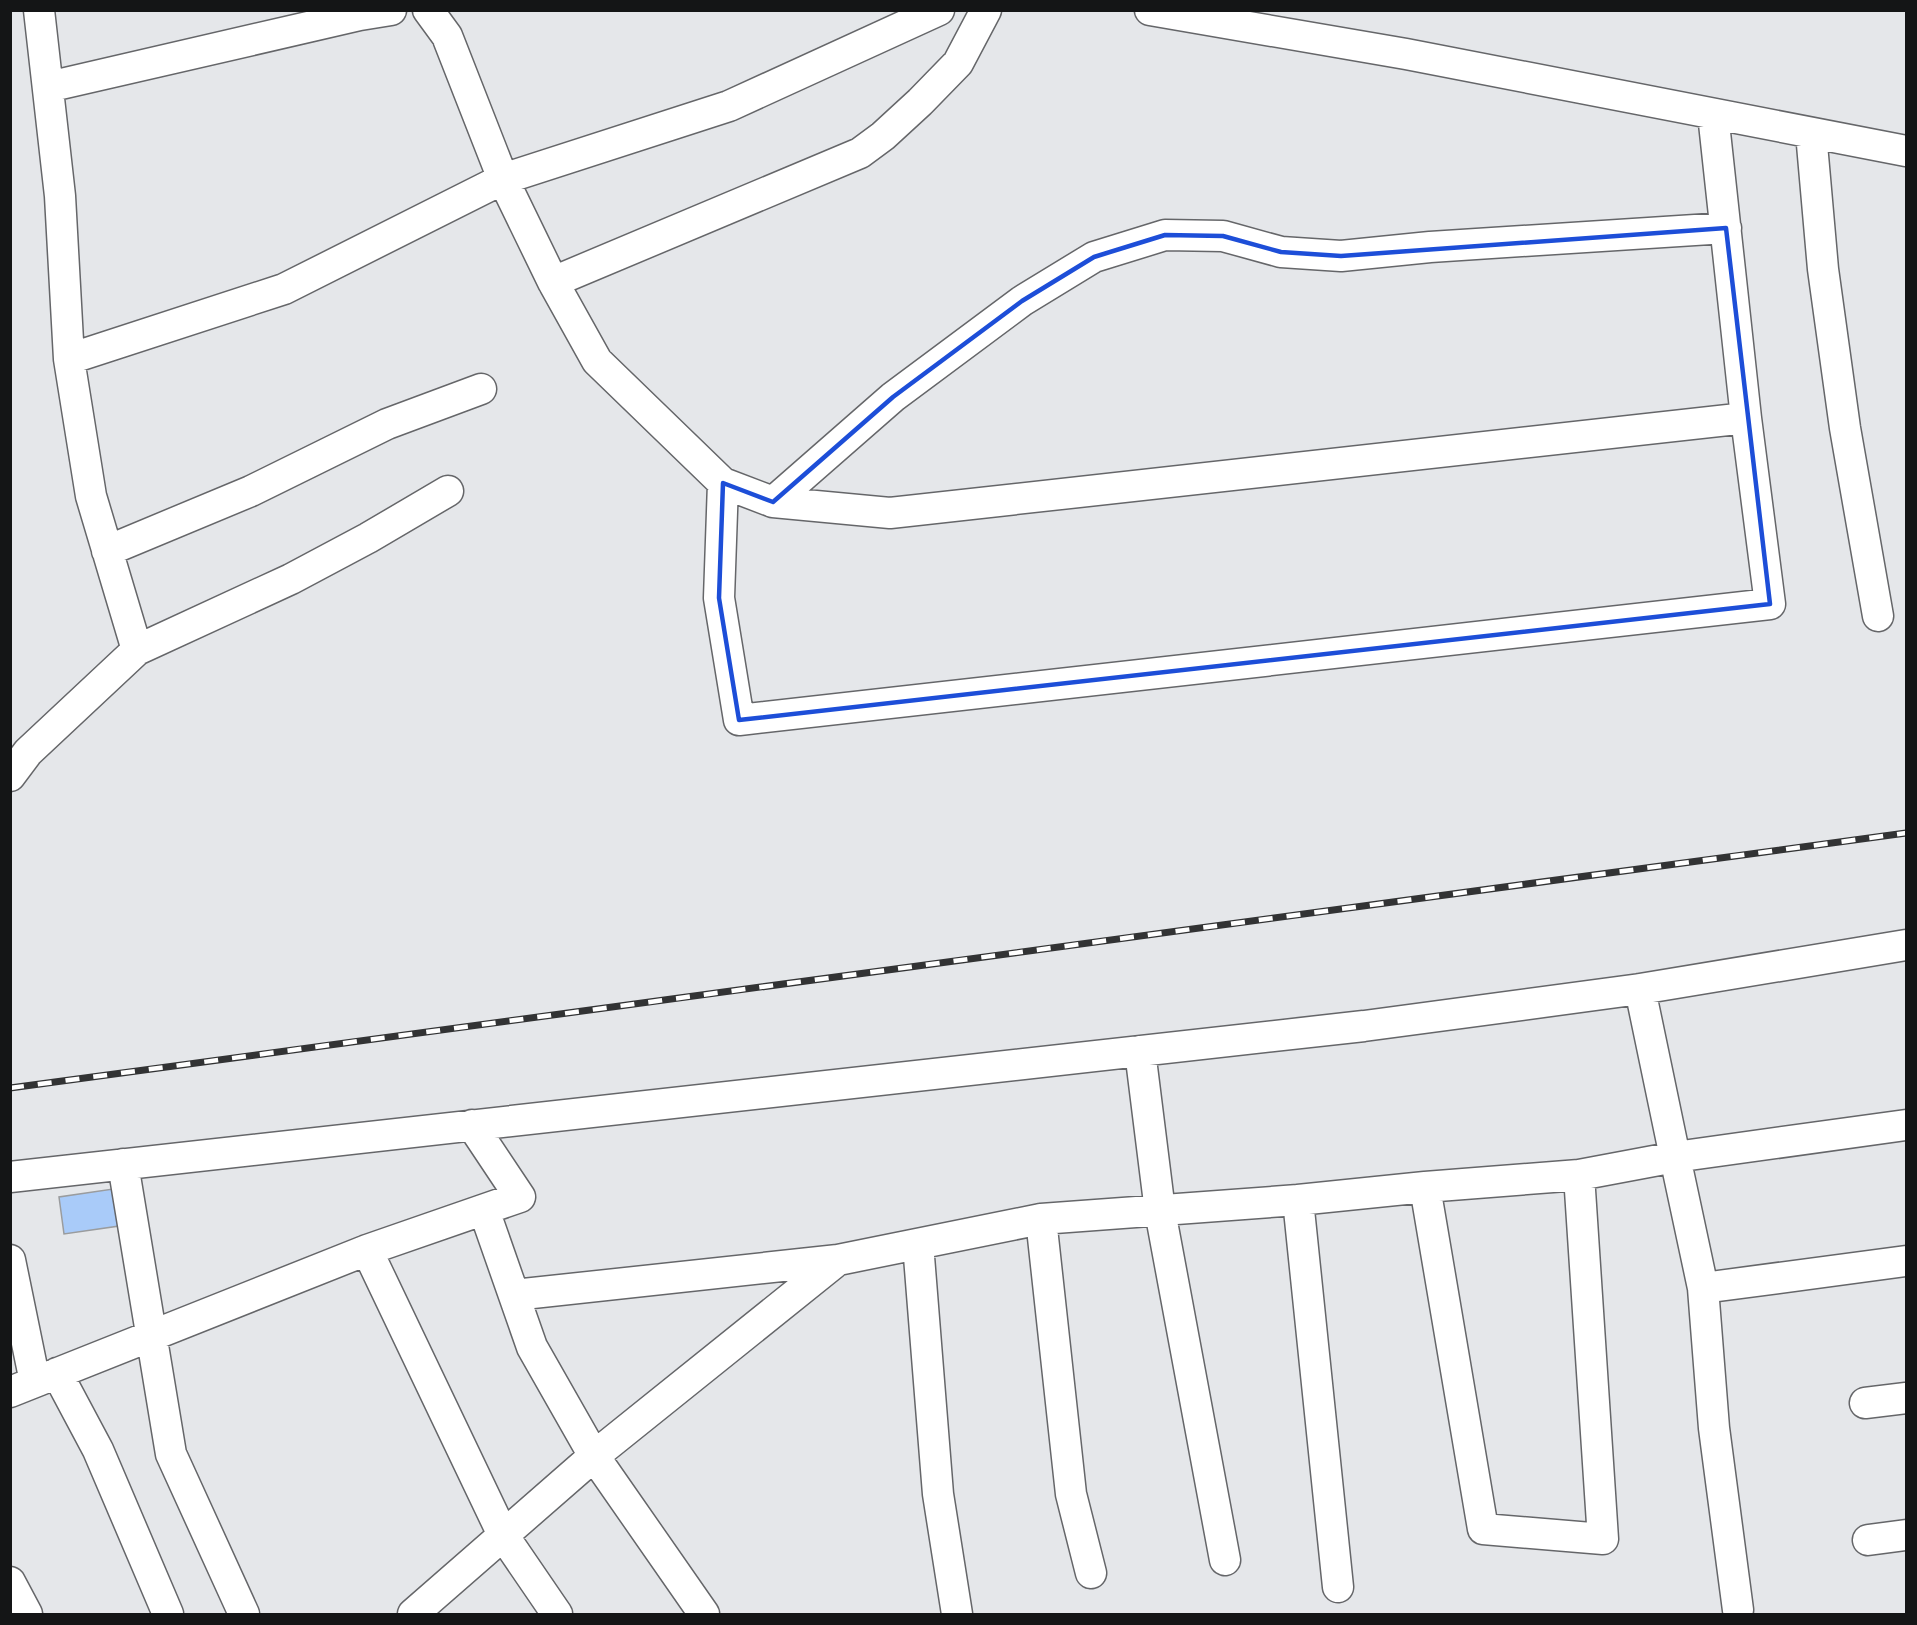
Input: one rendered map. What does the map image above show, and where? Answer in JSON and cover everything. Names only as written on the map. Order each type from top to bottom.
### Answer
[{"type":"street","points":[[39,10],[60,196],[69,359],[91,496],[137,650]]},
{"type":"street","points":[[48,87],[360,15],[391,10]]},
{"type":"street","points":[[428,10],[447,36],[503,179],[553,282],[597,361],[723,483],[773,502],[890,513],[1746,418]]},
{"type":"street","points":[[69,359],[284,289],[503,179],[729,106],[939,10]]},
{"type":"street","points":[[553,282],[860,153],[905,116],[958,63],[986,10]]},
{"type":"street","points":[[1150,10],[1407,54],[1906,151]]},
{"type":"street","points":[[1233,25],[1263,10]]},
{"type":"street","points":[[723,483],[719,598],[739,720],[1770,604],[1746,418],[1713,114]]},
{"type":"street","points":[[1811,133],[1823,269],[1845,428],[1878,616]]},
{"type":"street","points":[[773,502],[893,397],[1022,301],[1094,257],[1165,236],[1222,236],[1281,252],[1341,256],[1430,247],[1726,228]]},
{"type":"street","points":[[107,551],[250,491],[387,424],[481,389]]},
{"type":"street","points":[[10,776],[28,752],[137,650],[291,579],[368,538],[448,491]]},
{"type":"street","points":[[10,1177],[1364,1026],[1640,989],[1906,945]]},
{"type":"street","points":[[1640,989],[1703,1288],[1714,1428],[1738,1610]]},
{"type":"street","points":[[1140,1051],[1160,1211],[1225,1560]]},
{"type":"street","points":[[34,1383],[367,1250],[520,1197],[472,1125]]},
{"type":"street","points":[[514,1295],[838,1260],[1041,1219],[1298,1200],[1579,1175],[1675,1157],[1906,1125]]},
{"type":"street","points":[[123,1164],[171,1454],[244,1614]]},
{"type":"street","points":[[1425,1187],[1483,1529],[1603,1539],[1579,1175]]},
{"type":"street","points":[[1298,1200],[1338,1587]]},
{"type":"street","points":[[484,1210],[532,1347],[594,1456],[704,1614]]},
{"type":"street","points":[[1041,1219],[1071,1494],[1091,1573]]},
{"type":"street","points":[[918,1244],[938,1494],[957,1614]]},
{"type":"street","points":[[367,1250],[503,1535],[557,1614]]},
{"type":"street","points":[[10,1260],[34,1383],[98,1450],[168,1614]]},
{"type":"street","points":[[413,1614],[594,1456],[838,1260]]},
{"type":"street","points":[[1703,1288],[1906,1261]]},
{"type":"street","points":[[1865,1403],[1906,1398]]},
{"type":"street","points":[[1868,1540],[1906,1535]]},
{"type":"street","points":[[10,1582],[27,1614]]},
{"type":"highlighted area","points":[[1726,228],[1770,604],[739,720],[719,598],[723,483],[773,502],[893,397],[1022,301],[1094,257],[1165,235],[1223,236],[1281,252],[1341,256]]},
{"type":"building","points":[[113,1189],[119,1226],[64,1234],[59,1197]]},
{"type":"railway","points":[[10,1088],[1906,833]]}]
